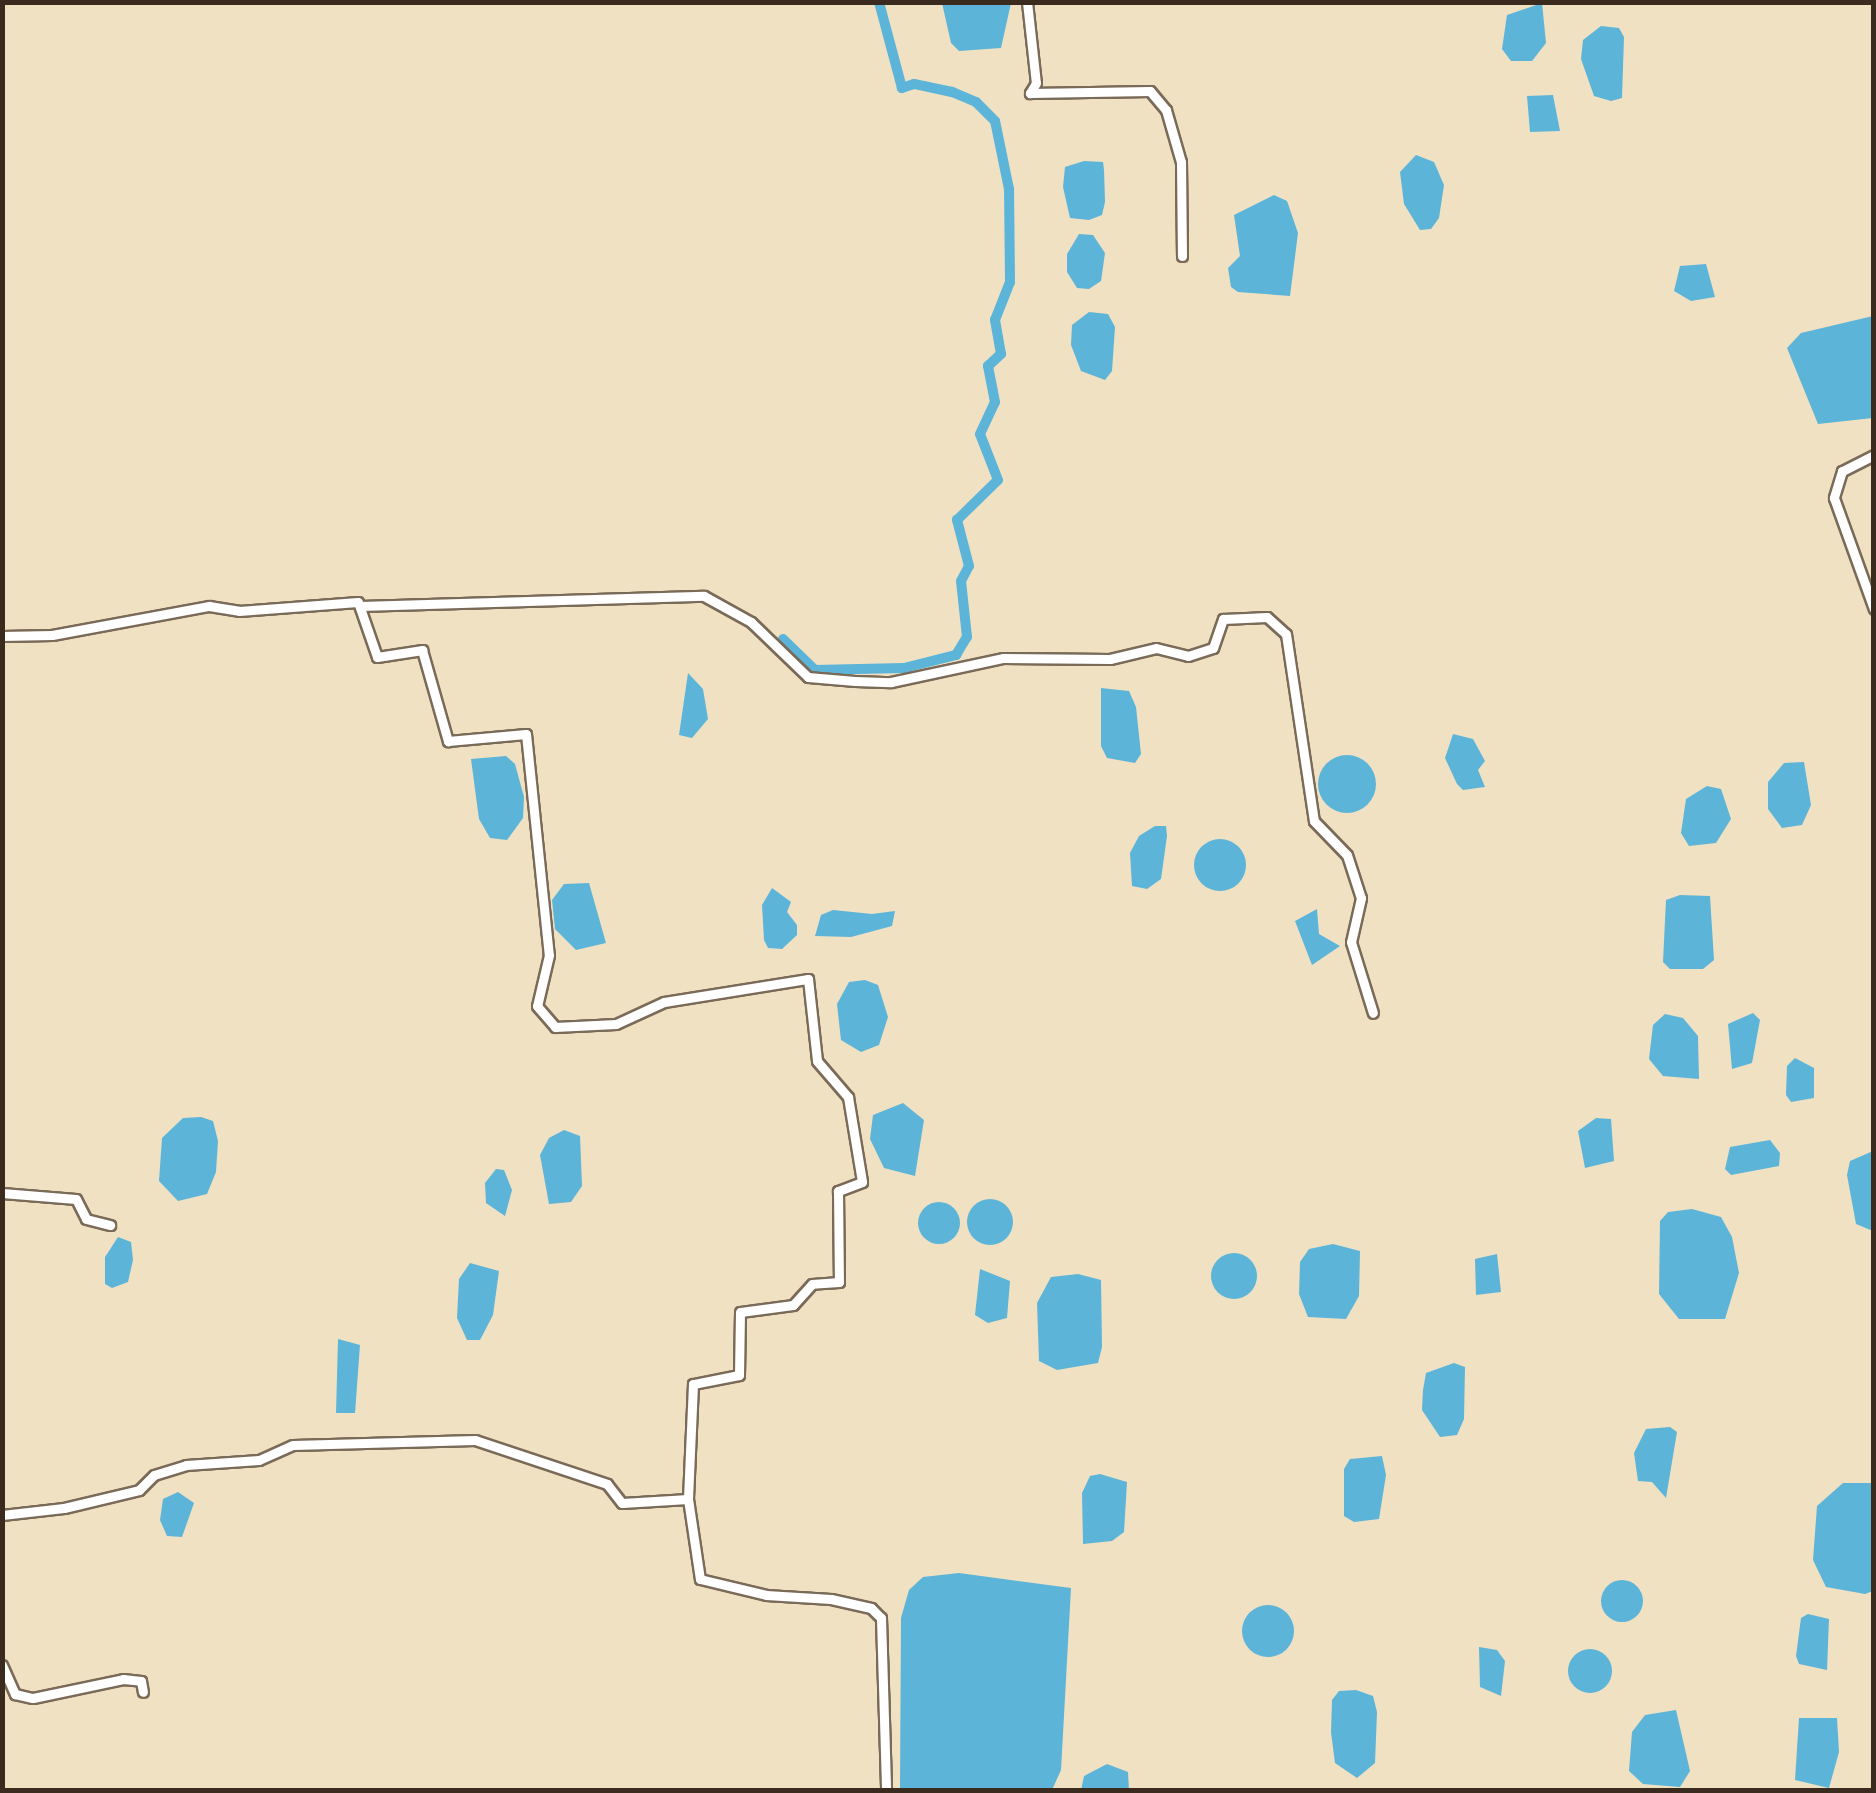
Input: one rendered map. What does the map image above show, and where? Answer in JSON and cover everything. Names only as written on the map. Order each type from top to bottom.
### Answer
[{"type":"street","points":[[1027,2],[1036,82],[1030,93],[1150,91],[1166,110],[1182,162],[1182,256]]},
{"type":"street","points":[[1874,455],[1842,471],[1834,498],[1874,609]]},
{"type":"street","points":[[2,636],[52,635],[210,606],[360,606],[704,596],[751,622],[808,677],[892,682],[1002,658],[1110,659],[1156,648],[1188,656],[1213,648],[1223,619],[1267,617],[1286,634],[1314,820],[1347,856],[1361,898],[1351,942],[1373,1013]]},
{"type":"street","points":[[360,606],[377,656],[422,650],[448,741],[526,734],[549,955],[536,1006],[555,1026],[616,1024],[664,1002],[808,979],[817,1061],[848,1096],[862,1182],[838,1191],[839,1282],[812,1284],[792,1305],[740,1312],[739,1375],[693,1384],[688,1500],[700,1578],[766,1595],[831,1599],[870,1608],[881,1618],[886,1790]]},
{"type":"street","points":[[2,1193],[76,1199],[86,1219],[110,1224]]},
{"type":"street","points":[[2,1515],[64,1508],[139,1490],[154,1475],[186,1465],[259,1460],[292,1446],[476,1440],[492,1440],[607,1484],[622,1503],[688,1500]]},
{"type":"street","points":[[2,1665],[15,1694],[34,1698],[122,1679],[141,1681],[143,1692]]},
{"type":"water","points":[[942,3],[1011,3],[1001,48],[959,51],[951,43]]},
{"type":"water","points":[[1542,3],[1546,43],[1532,61],[1511,61],[1502,49],[1507,15]]},
{"type":"water","points":[[1601,26],[1619,28],[1624,37],[1622,98],[1611,101],[1594,96],[1581,59],[1583,40]]},
{"type":"water","points":[[1553,95],[1560,131],[1530,132],[1527,96]]},
{"type":"water","points":[[1416,155],[1434,162],[1444,185],[1439,218],[1431,229],[1420,230],[1404,204],[1400,172]]},
{"type":"water","points":[[1084,161],[1103,162],[1104,170],[1102,215],[1089,220],[1070,218],[1063,187],[1065,167]]},
{"type":"water","points":[[1274,195],[1287,201],[1298,233],[1290,296],[1238,292],[1231,287],[1228,268],[1240,256],[1234,215]]},
{"type":"water","points":[[1079,234],[1093,235],[1105,253],[1101,281],[1089,289],[1077,288],[1067,272],[1067,254]]},
{"type":"water","points":[[1706,264],[1715,297],[1691,301],[1674,291],[1680,266]]},
{"type":"water","points":[[1089,312],[1108,314],[1115,327],[1112,371],[1105,380],[1081,371],[1071,345],[1072,325]]},
{"type":"water","points":[[1873,316],[1873,418],[1818,424],[1787,348],[1801,333]]},
{"type":"water","points":[[688,673],[703,689],[708,719],[692,738],[679,735]]},
{"type":"water","points":[[1101,688],[1129,691],[1136,707],[1141,754],[1135,763],[1107,758],[1101,746]]},
{"type":"water","points":[[1453,734],[1473,739],[1485,761],[1478,770],[1485,787],[1463,790],[1457,784],[1445,758]]},
{"type":"water","points":[[1347,755],[1368,763],[1376,784],[1368,805],[1347,813],[1326,805],[1318,784],[1326,763]]},
{"type":"water","points":[[506,756],[515,764],[524,797],[523,818],[507,840],[490,838],[479,819],[471,759]]},
{"type":"water","points":[[1804,762],[1811,805],[1802,825],[1782,828],[1768,809],[1768,782],[1784,763]]},
{"type":"water","points":[[1707,786],[1721,789],[1731,819],[1716,843],[1689,846],[1681,833],[1686,799]]},
{"type":"water","points":[[1155,826],[1166,826],[1161,879],[1147,889],[1132,886],[1130,853],[1139,836]]},
{"type":"water","points":[[1220,839],[1239,846],[1246,865],[1239,884],[1220,891],[1201,884],[1194,865],[1201,846]]},
{"type":"water","points":[[589,883],[606,943],[576,950],[555,929],[552,900],[564,884]]},
{"type":"water","points":[[772,888],[791,902],[787,912],[797,925],[797,935],[782,949],[768,948],[764,940],[762,905]]},
{"type":"water","points":[[1680,895],[1710,896],[1714,960],[1703,969],[1670,969],[1663,962],[1666,900]]},
{"type":"water","points":[[1317,909],[1319,934],[1340,946],[1312,965],[1295,921]]},
{"type":"water","points":[[833,910],[872,914],[895,911],[892,926],[851,937],[815,936],[821,915]]},
{"type":"water","points":[[865,980],[878,985],[888,1017],[879,1045],[861,1052],[841,1040],[837,1004],[849,982]]},
{"type":"water","points":[[1753,1013],[1760,1020],[1752,1063],[1732,1069],[1728,1024]]},
{"type":"water","points":[[1665,1014],[1683,1018],[1698,1036],[1699,1079],[1663,1076],[1649,1059],[1653,1025]]},
{"type":"water","points":[[1795,1058],[1814,1068],[1814,1098],[1791,1102],[1786,1095],[1787,1066]]},
{"type":"water","points":[[903,1103],[924,1120],[915,1176],[884,1168],[870,1139],[873,1115]]},
{"type":"water","points":[[183,1118],[213,1121],[218,1141],[216,1172],[207,1194],[178,1201],[159,1181],[162,1138]]},
{"type":"water","points":[[1596,1118],[1611,1119],[1614,1161],[1585,1168],[1578,1131]]},
{"type":"water","points":[[564,1130],[580,1136],[582,1186],[571,1202],[549,1204],[540,1155],[549,1138]]},
{"type":"water","points":[[1770,1140],[1780,1153],[1779,1166],[1731,1175],[1725,1169],[1730,1147]]},
{"type":"water","points":[[1874,1151],[1873,1231],[1856,1224],[1847,1175],[1850,1161]]},
{"type":"water","points":[[496,1169],[504,1170],[512,1190],[505,1216],[486,1203],[485,1183]]},
{"type":"water","points":[[990,1199],[1006,1206],[1013,1222],[1006,1238],[990,1245],[974,1238],[967,1222],[974,1206]]},
{"type":"water","points":[[939,1202],[954,1208],[960,1223],[954,1238],[939,1244],[924,1238],[918,1223],[924,1208]]},
{"type":"water","points":[[1692,1209],[1721,1217],[1732,1237],[1739,1273],[1725,1319],[1679,1319],[1659,1294],[1660,1221],[1668,1212]]},
{"type":"water","points":[[118,1237],[131,1242],[133,1260],[128,1282],[112,1288],[105,1284],[105,1257]]},
{"type":"water","points":[[1333,1244],[1360,1251],[1359,1296],[1346,1319],[1308,1317],[1299,1294],[1300,1262],[1309,1249]]},
{"type":"water","points":[[1234,1253],[1250,1260],[1257,1276],[1250,1292],[1234,1299],[1218,1292],[1211,1276],[1218,1260]]},
{"type":"water","points":[[1497,1254],[1501,1292],[1476,1295],[1475,1259]]},
{"type":"water","points":[[470,1263],[499,1271],[493,1315],[480,1340],[467,1340],[457,1318],[459,1279]]},
{"type":"water","points":[[980,1269],[1010,1281],[1007,1318],[988,1323],[975,1315]]},
{"type":"water","points":[[1078,1274],[1101,1280],[1102,1347],[1098,1363],[1057,1370],[1039,1361],[1037,1303],[1051,1277]]},
{"type":"water","points":[[338,1339],[360,1345],[355,1413],[336,1413]]},
{"type":"water","points":[[1454,1363],[1465,1367],[1464,1419],[1457,1435],[1440,1437],[1422,1410],[1426,1373]]},
{"type":"water","points":[[1670,1427],[1677,1432],[1666,1498],[1652,1482],[1638,1481],[1634,1453],[1646,1429]]},
{"type":"water","points":[[1382,1456],[1386,1475],[1379,1519],[1354,1522],[1344,1516],[1344,1469],[1350,1459]]},
{"type":"water","points":[[1100,1474],[1127,1482],[1124,1532],[1112,1541],[1083,1544],[1082,1493],[1090,1476]]},
{"type":"water","points":[[1843,1483],[1873,1483],[1873,1591],[1865,1594],[1826,1587],[1813,1560],[1817,1506]]},
{"type":"water","points":[[178,1492],[194,1503],[182,1537],[167,1536],[160,1520],[163,1499]]},
{"type":"water","points":[[959,1573],[1071,1588],[1061,1770],[1052,1790],[900,1790],[901,1618],[909,1590],[923,1577]]},
{"type":"water","points":[[1622,1580],[1637,1586],[1643,1601],[1637,1616],[1622,1622],[1607,1616],[1601,1601],[1607,1586]]},
{"type":"water","points":[[1268,1605],[1286,1613],[1294,1631],[1286,1649],[1268,1657],[1250,1649],[1242,1631],[1250,1613]]},
{"type":"water","points":[[1808,1614],[1829,1619],[1827,1670],[1799,1664],[1796,1656],[1801,1618]]},
{"type":"water","points":[[1479,1647],[1497,1650],[1505,1661],[1501,1696],[1480,1687]]},
{"type":"water","points":[[1590,1649],[1606,1655],[1612,1671],[1606,1687],[1590,1693],[1574,1687],[1568,1671],[1574,1655]]},
{"type":"water","points":[[1356,1690],[1373,1696],[1377,1712],[1375,1763],[1357,1778],[1335,1763],[1331,1732],[1332,1700],[1339,1691]]},
{"type":"water","points":[[1676,1710],[1690,1771],[1680,1787],[1643,1784],[1629,1771],[1632,1732],[1645,1715]]},
{"type":"water","points":[[1799,1718],[1837,1718],[1839,1752],[1829,1788],[1795,1780]]},
{"type":"water","points":[[1107,1764],[1128,1772],[1129,1790],[1081,1790],[1084,1776]]},
{"type":"waterway","points":[[783,639],[815,670],[904,668],[956,655],[967,637],[961,581],[969,566],[957,520],[998,480],[980,434],[995,402],[988,366],[1001,354],[995,320],[1010,282],[1009,189],[995,121],[976,102],[952,92],[914,84],[902,88],[879,2]]}]
